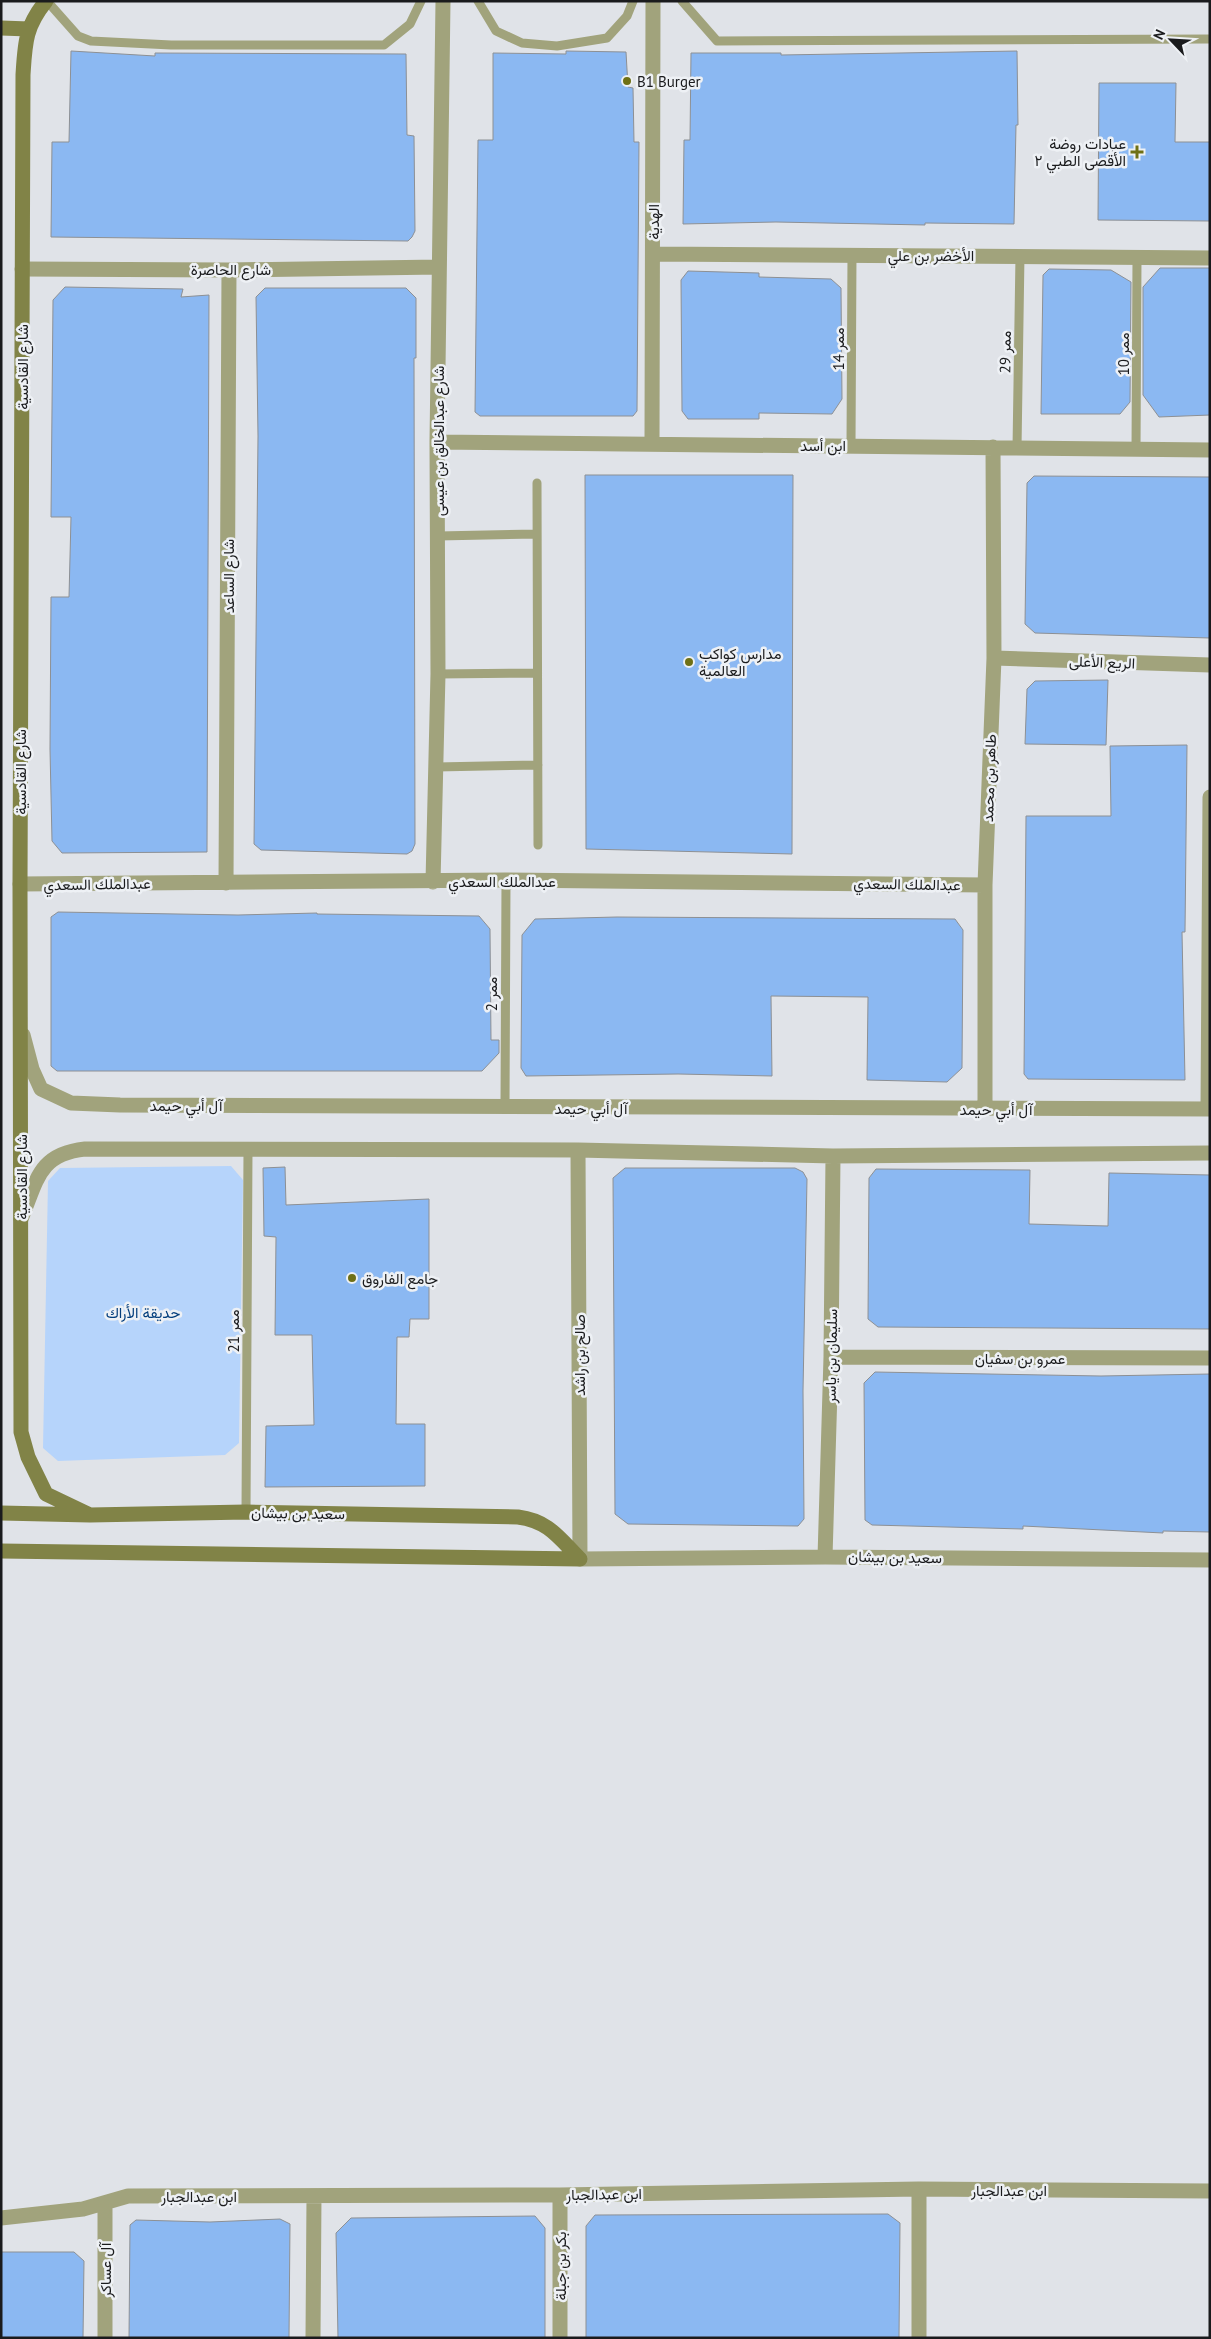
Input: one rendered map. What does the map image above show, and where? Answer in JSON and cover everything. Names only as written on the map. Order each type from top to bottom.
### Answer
[{"type":"street","name":"شارع القادسية","points":[[47,1],[33,17],[26,38],[23,75],[20,884],[21,1432],[28,1457],[46,1494],[90,1515]]},
{"type":"street","name":"شارع عبدالخالق بن عيسى","points":[[433,882],[438,674],[437,442],[444,1]]},
{"type":"street","name":"الهدية","points":[[652,444],[653,1]]},
{"type":"street","points":[[1,28],[29,29]]},
{"type":"street","name":"الأخضر بن علي","points":[[653,254],[1020,255],[1210,258]]},
{"type":"street","name":"شارع الحاصرة","points":[[22,269],[229,270],[439,267]]},
{"type":"street","name":"شارع الساعد","points":[[226,882],[229,270]]},
{"type":"street","name":"ابن أسد","points":[[437,442],[1210,450]]},
{"type":"street","name":"طاهر بن محمد","points":[[986,1109],[985,885],[994,658],[993,447]]},
{"type":"street","name":"الريع الأعلى","points":[[994,658],[1210,665]]},
{"type":"street","points":[[1209,1109],[1210,797]]},
{"type":"street","name":"عبدالملك السعدي","points":[[20,884],[506,880],[985,885]]},
{"type":"street","name":"آل أبي حيمد","points":[[20,1027],[32,1068],[42,1089],[71,1103],[505,1107],[1209,1109]]},
{"type":"street","points":[[21,1219],[43,1167],[52,1158],[72,1151],[578,1150],[833,1156],[1210,1153]]},
{"type":"street","name":"صالح بن راشد","points":[[578,1150],[580,1559]]},
{"type":"street","name":"سليمان بن ياسر","points":[[825,1557],[831,1357],[833,1156]]},
{"type":"street","name":"عمرو بن سفيان","points":[[831,1357],[1210,1358]]},
{"type":"street","name":"سعيد بن بيشان","points":[[1,1513],[90,1515],[246,1512],[518,1516],[536,1519],[552,1531],[580,1559]]},
{"type":"street","name":"سعيد بن بيشان","points":[[1,1551],[580,1559],[825,1557],[1210,1560]]},
{"type":"street","points":[[919,2189],[919,2338]]},
{"type":"street","name":"ابن عبدالجبار","points":[[1,2218],[83,2209],[128,2196],[560,2195],[919,2189],[1210,2191]]},
{"type":"street","name":"بكر بن جبلة","points":[[560,2195],[560,2338]]},
{"type":"street","points":[[313,2338],[314,2196]]},
{"type":"street","name":"آل عساكر","points":[[105,2338],[106,2203]]},
{"type":"lane","points":[[47,1],[78,36],[91,41],[171,45],[384,45],[410,24],[421,1]]},
{"type":"lane","points":[[478,1],[496,31],[522,43],[557,46],[607,38],[627,16],[633,1]]},
{"type":"lane","points":[[682,1],[717,40],[1210,39]]},
{"type":"lane","name":"ممر 14","points":[[851,445],[852,254]]},
{"type":"lane","name":"ممر 29","points":[[1017,448],[1020,255]]},
{"type":"lane","name":"ممر 10","points":[[1136,450],[1137,258]]},
{"type":"lane","points":[[537,483],[538,845]]},
{"type":"lane","points":[[438,536],[537,534]]},
{"type":"lane","points":[[438,674],[538,672]]},
{"type":"lane","points":[[436,767],[538,766]]},
{"type":"lane","name":"ممر 2","points":[[505,1107],[506,880]]},
{"type":"lane","name":"ممر 21","points":[[246,1512],[248,1150]]},
{"type":"green space","name":"حديقة الأراك","points":[[231,1166],[243,1180],[239,1443],[225,1455],[58,1461],[43,1448],[48,1181],[60,1168]]},
{"type":"building","points":[[71,51],[155,56],[155,53],[406,54],[407,135],[414,136],[415,231],[412,237],[408,241],[51,237],[52,142],[69,142]]},
{"type":"building","points":[[566,51],[626,52],[628,87],[633,88],[634,142],[639,142],[637,411],[633,416],[480,416],[475,412],[478,140],[493,140],[493,53],[566,54]]},
{"type":"building","points":[[1017,51],[1018,125],[1016,125],[1014,224],[925,223],[925,225],[776,222],[683,224],[684,140],[690,140],[691,53],[781,53],[781,55]]},
{"type":"building","name":"عيادات روضة الأقصى الطبي ٢","points":[[1099,83],[1176,83],[1175,142],[1210,142],[1210,221],[1098,220]]},
{"type":"building","points":[[1160,268],[1210,268],[1210,415],[1159,417],[1143,395],[1143,287]]},
{"type":"building","points":[[1049,269],[1111,270],[1131,282],[1130,402],[1120,414],[1041,414],[1043,275]]},
{"type":"building","points":[[688,271],[759,273],[759,277],[831,279],[841,288],[842,399],[832,414],[759,413],[759,419],[688,419],[682,411],[681,280]]},
{"type":"building","points":[[65,287],[183,289],[181,297],[209,295],[207,852],[62,853],[52,841],[50,749],[51,597],[69,597],[71,517],[51,517],[53,300]]},
{"type":"building","points":[[265,288],[406,288],[416,298],[416,358],[414,358],[415,844],[412,851],[407,854],[261,850],[254,844],[258,436],[256,297]]},
{"type":"building","name":"مدارس كواكب العالمية","points":[[585,475],[793,475],[792,854],[586,849]]},
{"type":"building","points":[[1034,476],[1210,477],[1210,638],[1035,633],[1025,624],[1027,483]]},
{"type":"building","points":[[1108,680],[1106,745],[1025,744],[1027,689],[1035,681]]},
{"type":"building","points":[[1187,745],[1185,932],[1182,932],[1185,1080],[1028,1079],[1024,1074],[1026,816],[1111,816],[1110,746]]},
{"type":"building","points":[[58,912],[479,916],[490,929],[491,1040],[499,1040],[499,1053],[482,1071],[57,1071],[51,1066],[51,917]]},
{"type":"building","points":[[617,917],[955,919],[963,930],[962,1068],[947,1082],[867,1080],[868,997],[771,996],[772,1076],[678,1074],[526,1076],[521,1068],[522,935],[535,919]]},
{"type":"building","name":"جامع الفاروق","points":[[285,1167],[286,1205],[429,1199],[429,1319],[410,1319],[409,1337],[397,1337],[396,1424],[425,1424],[425,1486],[265,1487],[266,1426],[314,1425],[312,1335],[275,1335],[276,1237],[264,1236],[263,1168]]},
{"type":"building","points":[[625,1168],[795,1168],[803,1172],[807,1179],[803,1391],[804,1519],[798,1526],[628,1524],[615,1514],[613,1178]]},
{"type":"building","points":[[876,1169],[1030,1170],[1029,1224],[1108,1226],[1109,1173],[1210,1175],[1210,1329],[878,1327],[868,1319],[869,1178]]},
{"type":"building","points":[[875,1372],[1101,1376],[1210,1374],[1210,1532],[1163,1531],[1163,1533],[1023,1526],[1023,1529],[872,1525],[865,1520],[864,1383]]},
{"type":"building","points":[[888,2214],[900,2223],[899,2338],[586,2338],[586,2226],[595,2215]]},
{"type":"building","points":[[535,2216],[545,2228],[545,2338],[338,2338],[336,2233],[351,2218]]},
{"type":"building","points":[[280,2219],[290,2224],[289,2338],[129,2338],[130,2225],[136,2220],[210,2222]]},
{"type":"building","points":[[1,2252],[74,2252],[84,2261],[83,2338],[1,2338]]},
{"type":"place","name":"B1 Burger","points":[[627,81]]},
{"type":"place","name":"عيادات روضة الأقصى الطبي ٢","points":[[1137,152]]},
{"type":"place","name":"مدارس كواكب العالمية","points":[[689,662]]},
{"type":"place","name":"جامع الفاروق","points":[[352,1278]]}]
